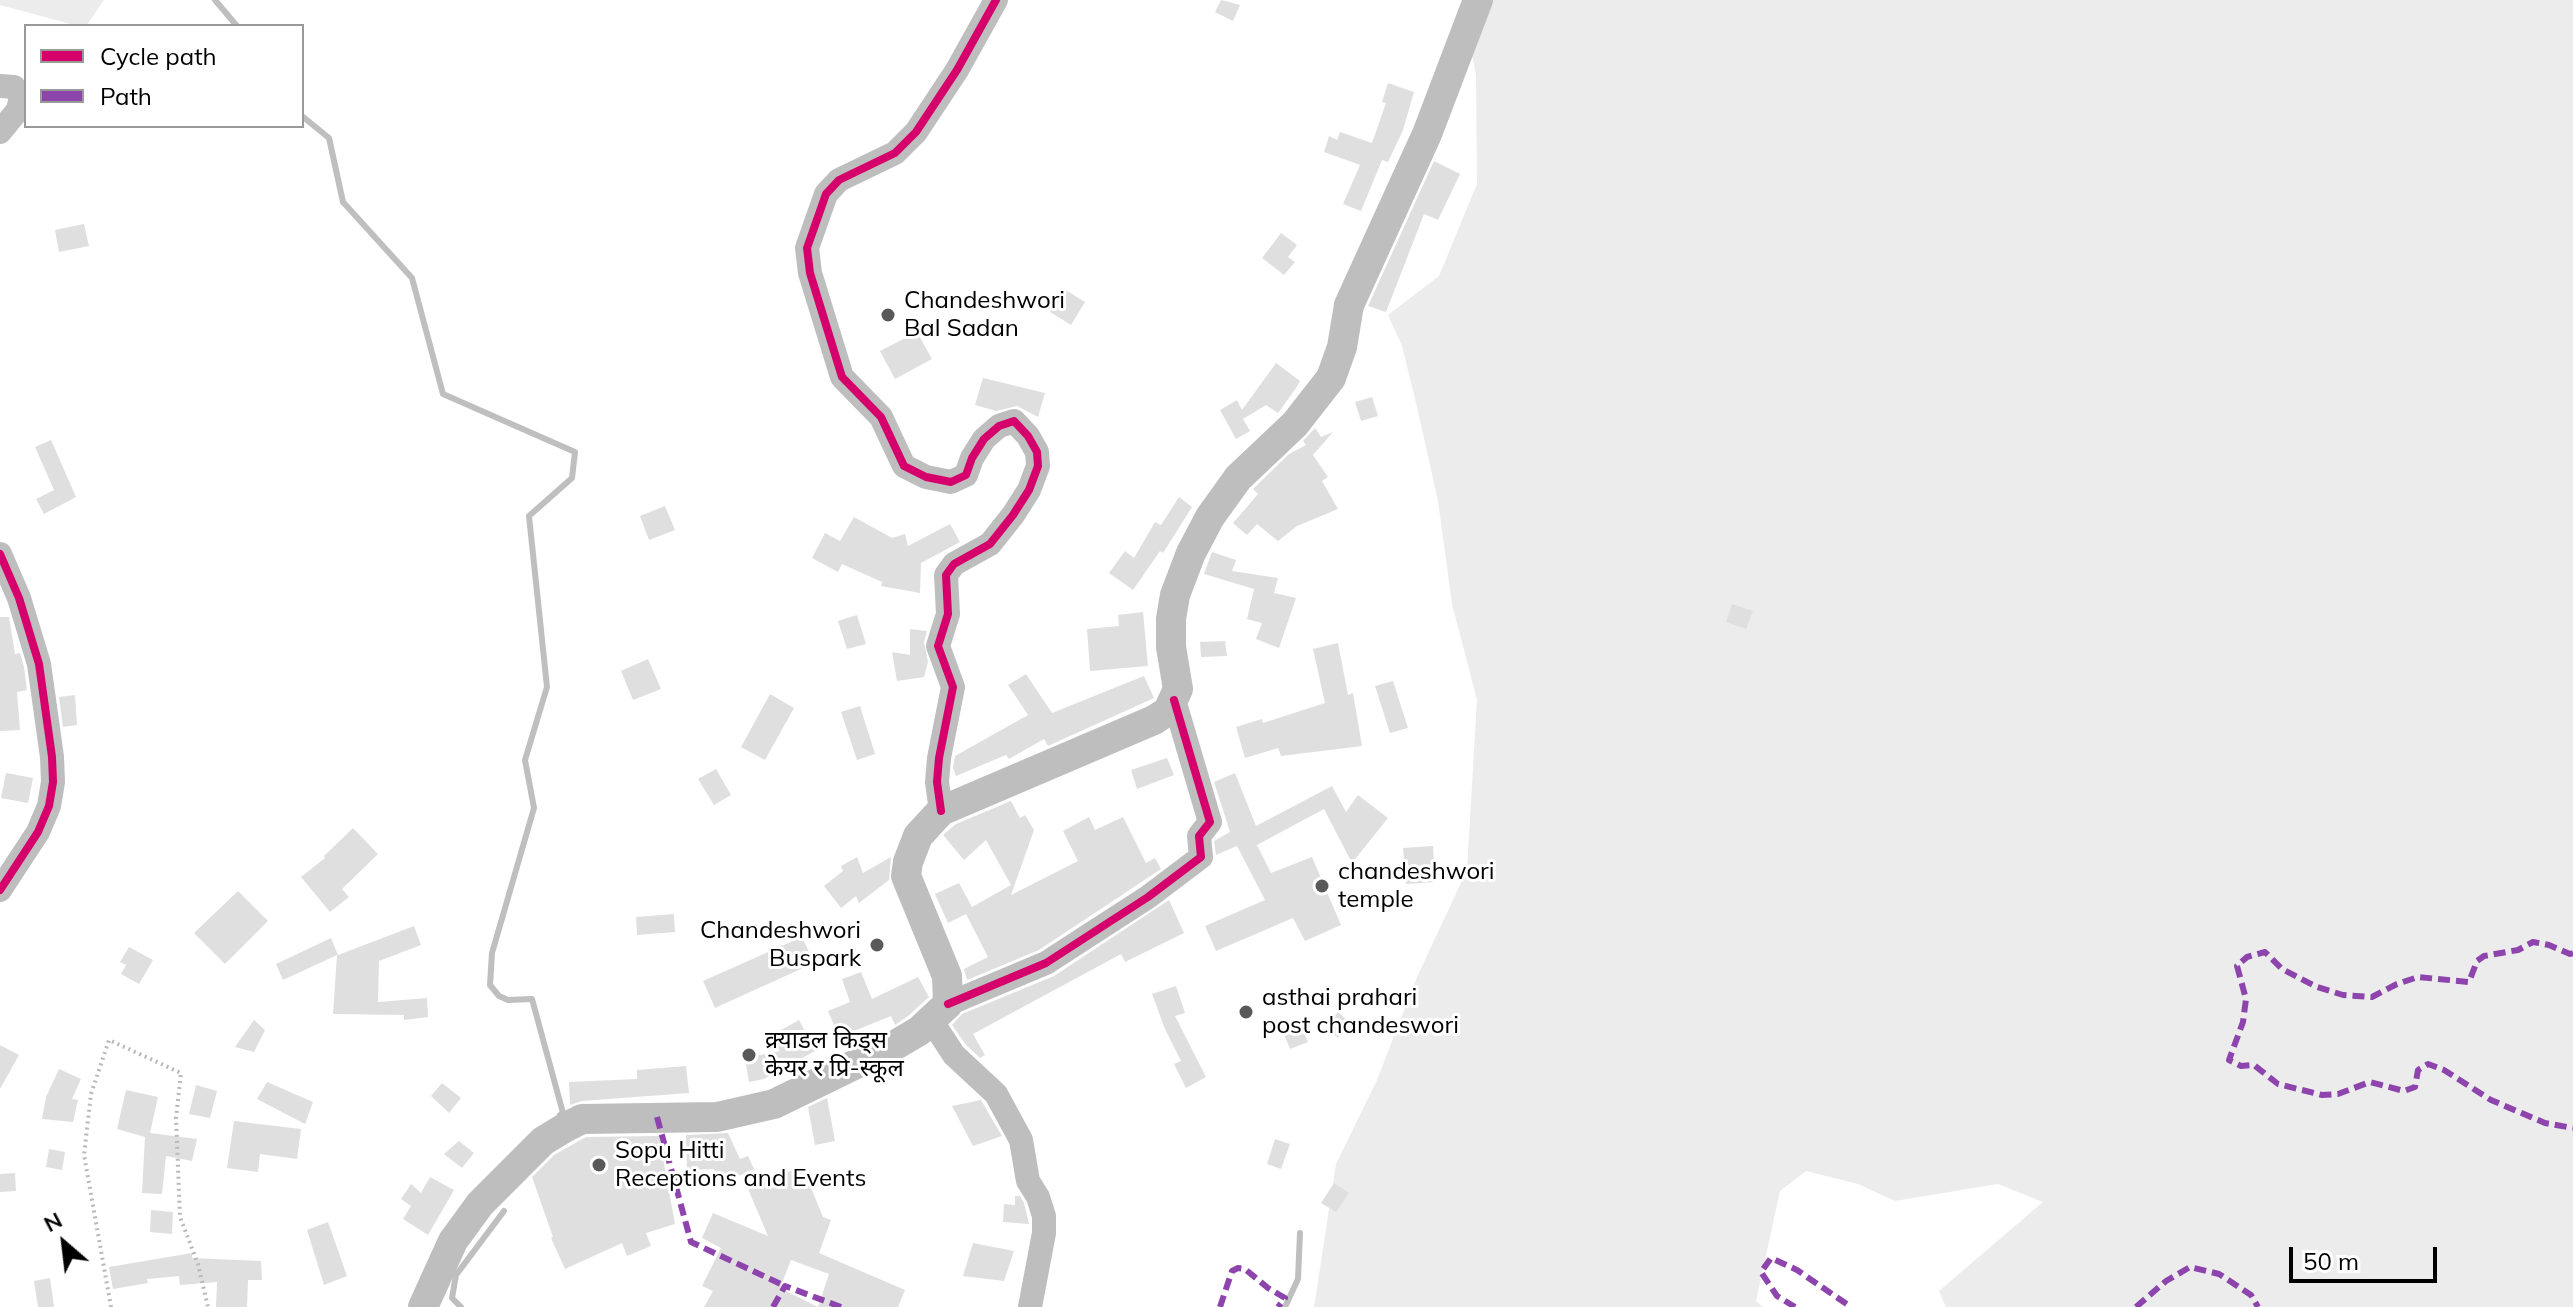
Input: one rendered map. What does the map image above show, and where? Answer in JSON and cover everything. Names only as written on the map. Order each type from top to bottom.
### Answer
[{"type":"main road","points":[[423,1307],[453,1241],[480,1204],[543,1141],[566,1127],[582,1119],[717,1117],[774,1104],[897,1044],[940,1012],[947,976],[906,876],[918,836],[941,811],[1154,720],[1168,711],[1178,689],[1171,647],[1171,619],[1175,595],[1191,553],[1210,517],[1238,478],[1295,424],[1331,378],[1342,347],[1349,305],[1427,134],[1478,0]]},
{"type":"street","points":[[941,811],[937,782],[939,758],[953,687],[938,646],[948,614],[946,575],[954,564],[990,544],[1013,515],[1029,490],[1038,466],[1037,452],[1014,421],[999,426],[984,439],[966,475],[951,482],[926,477],[904,466],[881,417],[842,377],[810,273],[807,248],[826,194],[839,180],[895,153],[916,132],[957,70],[996,0]]},
{"type":"street","points":[[0,86],[14,87],[21,97],[18,110],[0,132]]},
{"type":"street","points":[[0,554],[19,598],[39,664],[52,769],[49,806],[38,832],[3,881]]},
{"type":"street","points":[[1030,1307],[1044,1233],[1044,1216],[1038,1197],[1028,1181],[1021,1140],[996,1094],[954,1055],[940,1012],[1046,963],[1148,897],[1201,857],[1199,836],[1210,822],[1174,700]]},
{"type":"path","points":[[111,1307],[84,1155],[91,1094],[109,1040],[181,1073],[176,1118],[180,1217],[198,1264],[208,1307]]},
{"type":"shaded area","points":[[0,0],[104,0],[87,24],[71,24],[0,5]]},
{"type":"shaded area","points":[[1486,0],[2573,0],[2573,1307],[1946,1307],[1939,1291],[2043,1202],[1998,1184],[1895,1201],[1858,1184],[1806,1171],[1780,1191],[1756,1301],[1763,1307],[1314,1307],[1336,1164],[1377,1080],[1417,977],[1467,870],[1477,700],[1452,604],[1438,501],[1417,407],[1402,346],[1388,315],[1439,276],[1477,184],[1476,75],[1469,39]]},
{"type":"building","points":[[1221,0],[1240,5],[1233,21],[1215,12]]},
{"type":"building","points":[[1388,83],[1414,92],[1403,130],[1388,162],[1382,160],[1361,211],[1343,204],[1360,165],[1324,152],[1329,136],[1337,140],[1340,132],[1372,143],[1386,103],[1382,102]]},
{"type":"building","points":[[1434,161],[1460,174],[1438,220],[1424,214],[1386,312],[1368,306]]},
{"type":"building","points":[[84,224],[89,246],[59,252],[55,230]]},
{"type":"building","points":[[1281,233],[1297,245],[1288,257],[1295,262],[1284,275],[1262,258]]},
{"type":"building","points":[[1064,289],[1085,302],[1071,325],[1050,312]]},
{"type":"building","points":[[917,332],[932,359],[895,379],[880,351]]},
{"type":"building","points":[[1276,363],[1300,381],[1278,413],[1266,405],[1243,419],[1250,431],[1236,439],[1220,410],[1237,400],[1242,410]]},
{"type":"building","points":[[983,378],[1045,393],[1038,417],[1017,406],[996,411],[975,405]]},
{"type":"building","points":[[1372,397],[1378,416],[1361,421],[1355,402]]},
{"type":"building","points":[[1315,428],[1321,437],[1333,432],[1313,455],[1328,477],[1322,481],[1338,509],[1297,526],[1278,541],[1257,524],[1247,535],[1233,523],[1258,494],[1253,489],[1289,454],[1306,445],[1303,441]]},
{"type":"building","points":[[51,440],[76,497],[44,514],[36,499],[54,490],[35,447]]},
{"type":"building","points":[[1179,497],[1192,507],[1163,553],[1160,551],[1133,590],[1109,573],[1125,551],[1134,558],[1155,522],[1161,525]]},
{"type":"building","points":[[665,506],[675,530],[649,540],[640,516]]},
{"type":"building","points":[[854,517],[892,538],[905,534],[908,546],[950,524],[960,542],[921,563],[920,593],[881,586],[882,582],[842,564],[838,572],[812,558],[825,533],[840,541]]},
{"type":"building","points":[[1212,552],[1236,560],[1232,571],[1278,578],[1274,593],[1296,598],[1279,648],[1256,639],[1262,623],[1247,619],[1254,589],[1204,574]]},
{"type":"building","points":[[1732,604],[1753,611],[1746,629],[1726,622]]},
{"type":"building","points":[[1143,612],[1148,666],[1090,671],[1087,629],[1119,626],[1118,615]]},
{"type":"building","points":[[857,615],[866,644],[847,649],[838,621]]},
{"type":"building","points":[[0,617],[9,617],[15,654],[20,653],[24,667],[27,690],[17,692],[20,730],[0,731]]},
{"type":"building","points":[[910,629],[927,631],[924,642],[928,662],[924,677],[897,681],[892,652],[910,655]]},
{"type":"building","points":[[1225,641],[1227,656],[1201,657],[1200,642]]},
{"type":"building","points":[[1338,643],[1348,695],[1353,693],[1362,746],[1281,756],[1278,748],[1245,758],[1236,727],[1262,719],[1263,723],[1325,703],[1313,649]]},
{"type":"building","points":[[648,659],[661,689],[633,700],[621,671]]},
{"type":"building","points":[[1026,674],[1052,713],[1144,676],[1154,698],[1048,746],[1044,739],[1009,759],[1006,755],[956,776],[953,768],[955,756],[1028,715],[1008,685]]},
{"type":"building","points":[[1393,681],[1408,728],[1390,733],[1375,686]]},
{"type":"building","points":[[770,694],[794,708],[765,760],[741,747]]},
{"type":"building","points":[[75,695],[77,725],[63,727],[59,697]]},
{"type":"building","points":[[860,706],[875,754],[857,760],[841,712]]},
{"type":"building","points":[[1167,758],[1174,775],[1137,789],[1131,770]]},
{"type":"building","points":[[716,769],[731,795],[714,805],[698,779]]},
{"type":"building","points":[[6,773],[33,778],[28,803],[1,798]]},
{"type":"building","points":[[1235,773],[1256,826],[1332,786],[1346,812],[1358,795],[1388,818],[1352,863],[1324,809],[1257,845],[1271,873],[1312,857],[1341,925],[1305,941],[1293,918],[1216,951],[1205,926],[1265,900],[1237,846],[1216,855],[1214,841],[1230,832],[1214,782]]},
{"type":"building","points":[[1011,801],[1020,818],[1025,815],[1034,830],[1011,895],[1078,861],[1063,831],[1089,817],[1095,830],[1123,817],[1146,863],[1155,858],[1161,869],[1039,950],[967,980],[964,969],[988,957],[966,914],[948,923],[935,894],[959,883],[972,907],[1011,885],[986,840],[964,860],[943,835],[956,824]]},
{"type":"building","points":[[353,828],[378,854],[342,889],[349,897],[330,912],[301,877],[325,858]]},
{"type":"building","points":[[1433,846],[1435,882],[1406,884],[1403,848]]},
{"type":"building","points":[[857,857],[863,873],[891,857],[889,880],[859,903],[856,896],[841,908],[824,886],[843,871],[841,866]]},
{"type":"building","points":[[238,891],[268,921],[225,964],[194,933]]},
{"type":"building","points":[[1169,900],[1184,933],[1125,962],[1121,954],[973,1034],[985,1055],[980,1058],[952,1025],[962,1014],[1054,976]]},
{"type":"building","points":[[674,914],[675,932],[637,935],[636,917]]},
{"type":"building","points":[[414,926],[421,945],[379,961],[378,1002],[427,998],[428,1017],[404,1020],[404,1015],[333,1014],[337,955],[283,980],[276,964],[331,938],[338,955]]},
{"type":"building","points":[[802,937],[814,963],[715,1008],[703,981]]},
{"type":"building","points":[[129,947],[153,960],[139,984],[121,974],[126,965],[120,962]]},
{"type":"building","points":[[861,972],[872,999],[918,977],[929,997],[895,1025],[891,1016],[839,1037],[828,1011],[850,1002],[842,979]]},
{"type":"building","points":[[1176,986],[1185,1013],[1175,1016],[1206,1077],[1186,1088],[1174,1064],[1181,1061],[1152,994]]},
{"type":"building","points":[[1338,1012],[1351,1024],[1338,1038],[1325,1027]]},
{"type":"building","points":[[254,1020],[265,1030],[254,1052],[235,1047]]},
{"type":"building","points":[[799,1020],[812,1044],[823,1042],[824,1046],[764,1079],[749,1082],[745,1058],[780,1051],[772,1035]]},
{"type":"building","points":[[1301,1026],[1308,1042],[1290,1049],[1284,1034]]},
{"type":"building","points":[[0,1045],[19,1055],[0,1089]]},
{"type":"building","points":[[686,1066],[689,1093],[582,1101],[570,1105],[569,1082],[637,1079],[637,1070]]},
{"type":"building","points":[[59,1069],[81,1079],[72,1099],[78,1100],[73,1122],[42,1119],[46,1097]]},
{"type":"building","points":[[267,1082],[313,1102],[305,1124],[257,1099]]},
{"type":"building","points":[[442,1083],[461,1098],[449,1113],[431,1096]]},
{"type":"building","points":[[196,1085],[217,1091],[210,1118],[189,1114]]},
{"type":"building","points":[[126,1090],[158,1097],[150,1133],[197,1139],[192,1161],[166,1156],[162,1194],[142,1193],[145,1137],[117,1129]]},
{"type":"building","points":[[827,1098],[835,1141],[815,1145],[808,1107]]},
{"type":"building","points":[[981,1100],[1002,1136],[973,1146],[952,1106]]},
{"type":"building","points":[[234,1121],[301,1129],[297,1159],[260,1154],[258,1172],[227,1168]]},
{"type":"building","points":[[728,1133],[740,1159],[748,1156],[754,1169],[720,1184],[714,1169],[687,1170],[686,1135]]},
{"type":"building","points":[[659,1136],[675,1224],[646,1233],[651,1246],[627,1256],[622,1243],[565,1269],[551,1238],[532,1177],[554,1155],[586,1137]]},
{"type":"building","points":[[1275,1139],[1290,1144],[1281,1169],[1267,1164]]},
{"type":"building","points":[[459,1141],[474,1153],[462,1168],[444,1154]]},
{"type":"building","points":[[49,1149],[65,1152],[62,1170],[46,1167]]},
{"type":"building","points":[[802,1166],[823,1217],[831,1220],[819,1253],[905,1290],[898,1307],[818,1307],[704,1307],[713,1291],[702,1286],[721,1248],[702,1238],[713,1213],[768,1236],[748,1189]],"holes":[[[791,1260],[829,1274],[818,1307],[780,1288]]]},
{"type":"building","points":[[15,1173],[16,1191],[0,1192],[0,1174]]},
{"type":"building","points":[[430,1177],[454,1190],[428,1235],[403,1219],[411,1206],[401,1199],[411,1184],[421,1193]]},
{"type":"building","points":[[1334,1183],[1349,1193],[1336,1212],[1321,1203]]},
{"type":"building","points":[[1015,1196],[1020,1196],[1024,1203],[1029,1224],[1003,1222],[1004,1204],[1015,1205]]},
{"type":"building","points":[[151,1210],[173,1212],[172,1234],[150,1232]]},
{"type":"building","points":[[328,1222],[347,1276],[324,1285],[307,1230]]},
{"type":"building","points":[[973,1243],[1014,1251],[1004,1281],[963,1276]]},
{"type":"building","points":[[192,1253],[192,1258],[261,1261],[262,1280],[248,1280],[247,1307],[216,1307],[217,1282],[180,1285],[179,1276],[147,1279],[148,1283],[113,1289],[109,1267]]},
{"type":"building","points":[[50,1278],[54,1307],[38,1307],[34,1281]]},
{"type":"waterway","points":[[215,0],[235,24]]},
{"type":"waterway","points":[[304,118],[329,138],[343,202],[412,278],[443,394],[575,452],[572,478],[529,516],[547,687],[525,760],[534,808],[492,953],[490,985],[499,996],[508,1000],[532,999],[563,1113],[560,1115]]},
{"type":"waterway","points":[[461,1307],[452,1298],[456,1275],[504,1211]]},
{"type":"waterway","points":[[1285,1307],[1298,1279],[1300,1233]]},
{"type":"marked path","points":[[2573,953],[2533,942],[2518,950],[2484,956],[2477,961],[2469,982],[2418,977],[2372,997],[2343,995],[2317,987],[2282,969],[2265,952],[2247,957],[2237,966],[2246,999],[2243,1022],[2229,1060],[2241,1066],[2254,1065],[2278,1084],[2322,1095],[2338,1094],[2370,1082],[2404,1091],[2415,1087],[2418,1070],[2428,1064],[2444,1070],[2491,1100],[2545,1123],[2573,1128]]},
{"type":"marked path","points":[[657,1117],[691,1242],[785,1286]]},
{"type":"marked path","points":[[1795,1307],[1777,1296],[1761,1272],[1771,1258],[1797,1270],[1851,1307]]},
{"type":"marked path","points":[[2136,1307],[2166,1281],[2190,1267],[2219,1274],[2251,1295],[2258,1307]]},
{"type":"marked path","points":[[1220,1307],[1232,1271],[1238,1268],[1245,1269],[1285,1298],[1278,1307]]},
{"type":"marked path","points":[[773,1307],[785,1286],[841,1307]]},
{"type":"cycle path","points":[[941,811],[937,782],[939,758],[953,687],[938,646],[948,614],[946,575],[954,564],[990,544],[1013,515],[1029,490],[1038,466],[1037,452],[1014,421],[999,426],[984,439],[966,475],[951,482],[926,477],[904,466],[881,417],[842,377],[810,273],[807,248],[826,194],[839,180],[895,153],[916,132],[957,70],[996,0]]},
{"type":"cycle path","points":[[0,554],[19,598],[39,664],[53,782],[49,806],[38,832],[0,890]]},
{"type":"cycle path","points":[[948,1004],[1046,963],[1148,897],[1201,857],[1199,836],[1210,822],[1174,700]]},
{"type":"place","name":"Chandeshwori Bal Sadan","points":[[888,315]]},
{"type":"place","name":"chandeshwori temple","points":[[1322,886]]},
{"type":"place","name":"Chandeshwori Buspark","points":[[877,945]]},
{"type":"place","name":"asthai prahari post chandeswori","points":[[1246,1012]]},
{"type":"place","name":"क्र्याडल किड्स केयर र प्रि-स्कूल","points":[[749,1055]]},
{"type":"place","name":"Sopu Hitti Receptions and Events","points":[[599,1165]]}]
